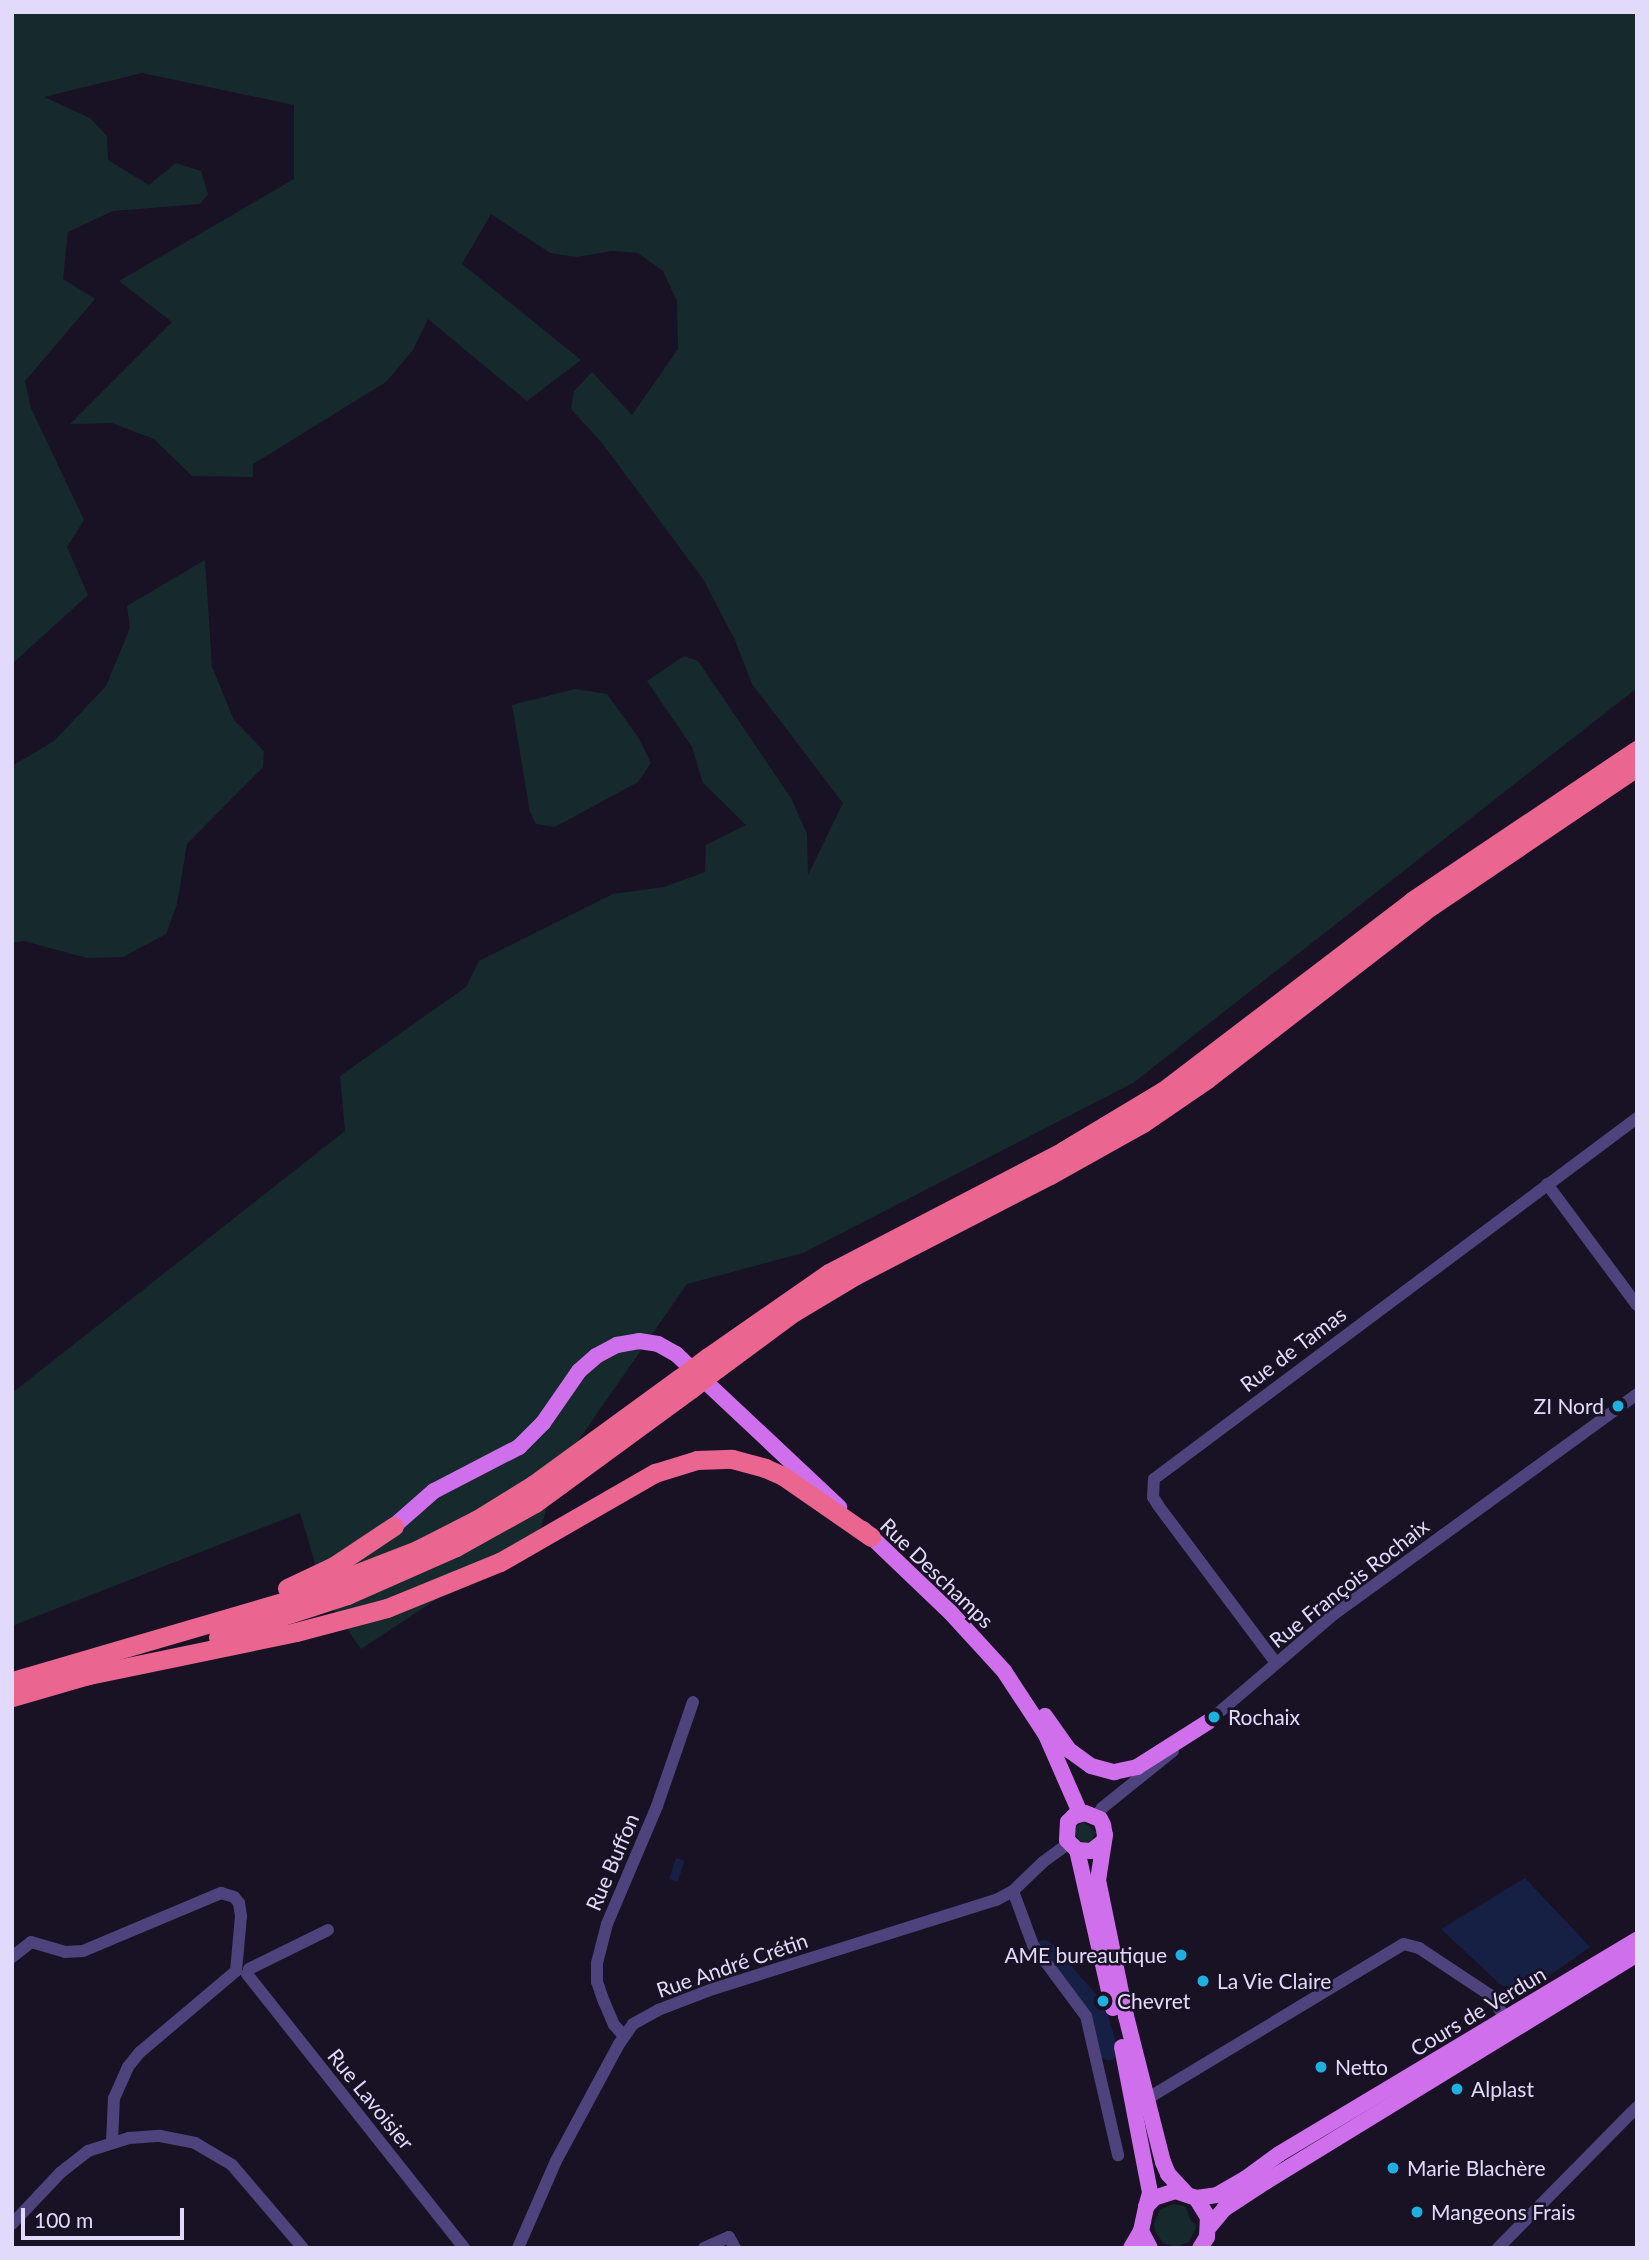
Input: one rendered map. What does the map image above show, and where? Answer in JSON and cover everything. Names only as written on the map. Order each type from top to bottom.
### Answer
[{"type":"highway","points":[[81,1669],[290,1615],[426,1562],[535,1503],[829,1273],[1063,1151],[1163,1091],[1412,901],[1637,750]]},
{"type":"highway","points":[[713,1362],[856,1275],[1050,1175],[1143,1123],[1207,1079],[1424,911],[1637,767]]},
{"type":"highway","points":[[12,1681],[296,1632],[387,1608],[500,1562],[655,1473],[697,1460],[732,1459],[765,1468],[783,1476],[871,1537]]},
{"type":"highway","points":[[12,1697],[311,1578],[347,1559],[394,1526]]},
{"type":"main road","name":"Rue Deschamps","points":[[394,1526],[434,1491],[519,1447],[543,1423],[579,1371],[596,1356],[617,1345],[639,1341],[658,1344],[676,1354],[722,1394],[950,1612],[982,1646],[1023,1699],[1046,1735],[1088,1815]]},
{"type":"main road","points":[[950,1612],[1023,1683],[1069,1750],[1091,1766],[1114,1772],[1137,1767],[1208,1721]]},
{"type":"main road","points":[[1130,2248],[1141,2231],[1150,2193],[1134,2102],[1073,1847],[1066,1828],[1074,1816],[1088,1815],[1103,1825],[1098,1880],[1101,1903],[1145,2100],[1168,2174],[1204,2207],[1207,2240]]},
{"type":"main road","points":[[1073,1847],[1091,1851],[1103,1842]]},
{"type":"main road","name":"Cours de Verdun","points":[[1146,2207],[1164,2193],[1217,2195],[1279,2154],[1637,1940]]},
{"type":"main road","name":"Cours de Verdun","points":[[1207,2240],[1224,2209],[1637,1954]]},
{"type":"main road","points":[[1141,2231],[1150,2248]]},
{"type":"street","name":"Rue de Tamas","points":[[1276,1663],[1158,1505],[1152,1487],[1159,1473],[1637,1118]]},
{"type":"street","points":[[1547,1184],[1637,1305]]},
{"type":"street","name":"Rue François Rochaix","points":[[1088,1815],[1102,1808],[1333,1615],[1637,1394]]},
{"type":"street","name":"Rue Buffon","points":[[624,2036],[614,2025],[604,2002],[597,1982],[597,1964],[607,1924],[657,1805],[693,1702]]},
{"type":"street","name":"Rue André Crétin","points":[[518,2248],[556,2161],[624,2036],[646,2015],[936,1920],[1013,1891],[1043,1862],[1073,1847]]},
{"type":"street","points":[[1013,1891],[1033,1945],[1086,2016],[1118,2155]]},
{"type":"street","points":[[12,1957],[31,1942],[65,1952],[83,1951],[221,1893],[234,1896],[240,1909],[243,1970]]},
{"type":"street","points":[[112,2142],[114,2098],[128,2067],[140,2052],[243,1970],[328,1930]]},
{"type":"street","points":[[1145,2100],[1404,1944],[1419,1948],[1490,1995],[1506,2019]]},
{"type":"street","name":"Rue Lavoisier","points":[[243,1970],[464,2248]]},
{"type":"street","points":[[1498,2248],[1637,2107]]},
{"type":"street","points":[[12,2224],[75,2160],[112,2142],[160,2136],[195,2143],[218,2154],[254,2187],[303,2248]]},
{"type":"street","points":[[704,2248],[729,2237],[734,2248]]},
{"type":"green space","points":[[12,12],[1637,12],[1637,688],[1133,1083],[803,1253],[687,1284],[557,1471],[540,1531],[361,1649],[325,1597],[300,1513],[12,1626],[12,1393],[345,1131],[340,1076],[466,987],[479,961],[613,894],[664,887],[705,872],[706,845],[746,825],[703,783],[692,747],[647,681],[684,656],[698,661],[791,798],[807,834],[808,875],[843,803],[752,684],[735,640],[703,579],[602,443],[571,409],[574,391],[592,372],[632,415],[678,349],[677,301],[663,271],[638,253],[613,251],[576,257],[550,253],[491,214],[462,264],[581,360],[527,401],[428,319],[413,350],[386,382],[253,464],[253,477],[192,476],[154,439],[112,423],[70,424],[172,322],[119,281],[294,179],[294,105],[142,73],[44,97],[90,118],[107,136],[108,160],[149,185],[176,163],[201,171],[208,194],[200,204],[113,211],[68,232],[63,279],[95,299],[25,381],[31,408],[84,520],[67,547],[88,595],[12,664]]},
{"type":"green space","points":[[205,560],[212,667],[234,720],[264,751],[263,767],[187,844],[177,904],[166,934],[123,957],[87,958],[24,941],[12,943],[12,766],[54,741],[106,686],[130,628],[127,606]]},
{"type":"green space","points":[[575,689],[607,694],[638,737],[651,763],[638,782],[555,827],[536,824],[530,812],[512,705]]},
{"type":"green space","points":[[1084,1822],[1096,1832],[1092,1840],[1086,1843],[1079,1841],[1075,1832],[1078,1825]]},
{"type":"green space","points":[[1173,2204],[1185,2206],[1191,2221],[1197,2225],[1189,2242],[1176,2247],[1163,2243],[1155,2231],[1154,2223],[1160,2210]]},
{"type":"water","points":[[676,1858],[685,1861],[678,1882],[669,1879]]},
{"type":"water","points":[[1525,1878],[1590,1947],[1533,1987],[1502,1986],[1441,1929]]},
{"type":"waterway","points":[[1044,1949],[1096,2009],[1108,2050]]},
{"type":"place","name":"ZI Nord","points":[[1618,1406]]},
{"type":"place","name":"Rochaix","points":[[1214,1717]]},
{"type":"place","name":"AME bureautique","points":[[1181,1955]]},
{"type":"place","name":"La Vie Claire","points":[[1203,1981]]},
{"type":"place","name":"Chevret","points":[[1103,2001]]},
{"type":"place","name":"Netto","points":[[1321,2067]]},
{"type":"place","name":"Alplast","points":[[1457,2089]]},
{"type":"place","name":"Marie Blachère","points":[[1393,2168]]},
{"type":"place","name":"Mangeons Frais","points":[[1417,2212]]}]
